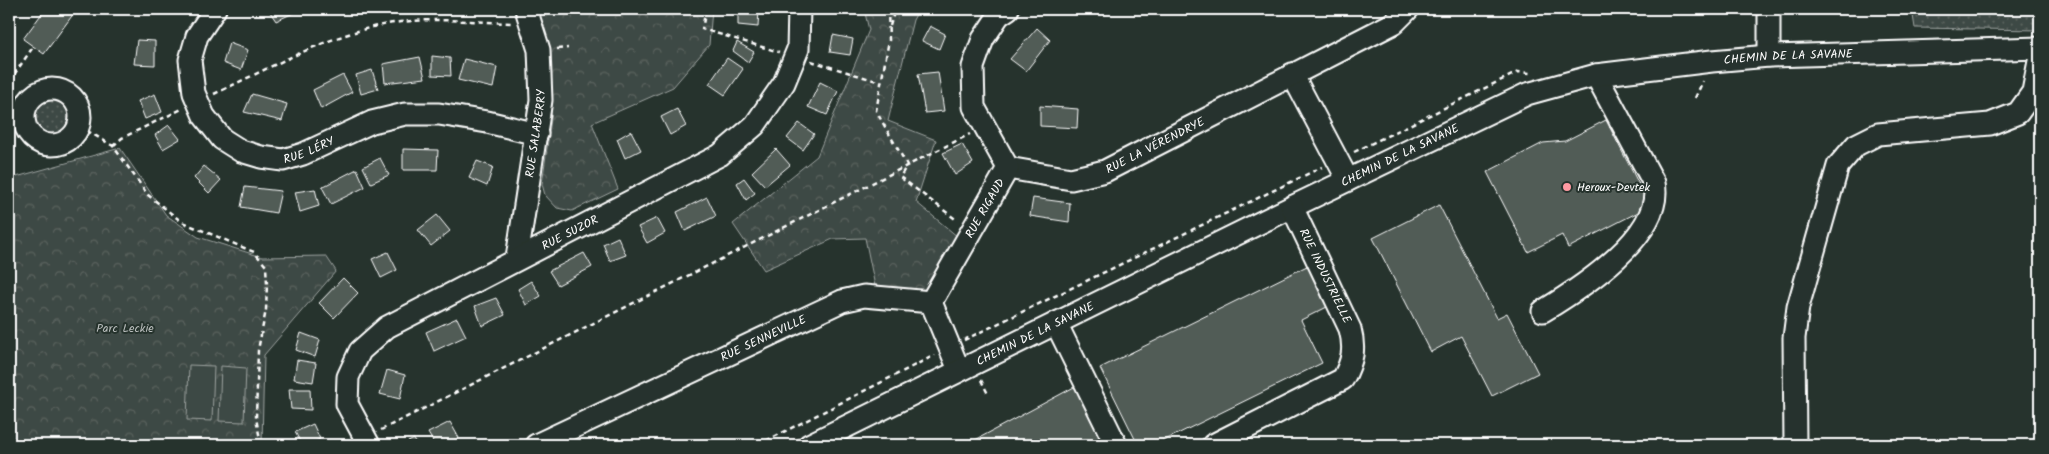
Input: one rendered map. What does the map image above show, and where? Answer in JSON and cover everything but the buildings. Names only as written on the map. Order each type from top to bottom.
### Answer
[{"type":"street","name":"RUE LÉRY","points":[[215,9],[197,36],[190,60],[194,93],[204,116],[222,139],[248,153],[283,160],[303,154],[372,122],[405,114],[439,114],[487,122],[537,134]]},
{"type":"street","name":"RUE SUZOR","points":[[367,441],[347,404],[348,377],[360,351],[387,327],[517,258],[617,210],[720,155],[755,125],[784,84],[798,49],[799,9]]},
{"type":"street","name":"RUE RIGAUD","points":[[931,302],[1008,168],[974,107],[973,67],[982,39],[998,15],[1008,9]]},
{"type":"street","name":"RUE LA VÉRENDRYE","points":[[1008,168],[1071,179],[1105,171],[1394,23],[1408,9]]},
{"type":"street","points":[[1769,56],[1770,9]]},
{"type":"street","name":"RUE SALABERRY","points":[[517,258],[541,100],[539,50],[529,16]]},
{"type":"street","name":"CHEMIN DE LA SAVANE","points":[[809,445],[969,372],[1056,323],[1527,94],[1596,75],[1641,68],[1769,56],[2040,48]]},
{"type":"street","points":[[1794,445],[1794,338],[1798,306],[1838,166],[1856,144],[1878,134],[1990,124],[2018,113],[2033,92],[2040,56]]},
{"type":"street","points":[[1292,74],[1348,180]]},
{"type":"street","points":[[1543,311],[1587,284],[1627,246],[1653,210],[1656,194],[1654,182],[1596,75]]},
{"type":"street","points":[[46,90],[57,90],[67,94],[75,101],[80,111],[79,126],[69,140],[59,145],[48,145],[38,141],[30,134],[17,107],[29,103],[36,95],[46,90]]},
{"type":"street","name":"RUE INDUSTRIELLE","points":[[1213,445],[1343,379],[1352,359],[1354,343],[1350,328],[1292,207]]},
{"type":"street","name":"RUE SENNEVILLE","points":[[536,445],[842,301],[864,296],[931,302]]},
{"type":"street","points":[[931,302],[969,372]]},
{"type":"street","points":[[1056,323],[1116,445]]},
{"type":"path","points":[[888,9],[889,40],[876,111],[907,165]]},
{"type":"path","points":[[888,29],[895,9]]},
{"type":"path","points":[[114,146],[122,138],[198,102],[308,51],[358,31],[394,23],[529,16]]},
{"type":"path","points":[[9,82],[33,47]]},
{"type":"path","points":[[961,341],[1518,72],[1532,74],[1556,86]]},
{"type":"path","points":[[79,126],[114,146],[148,195],[182,222],[254,252],[266,266],[266,310],[258,350],[256,418],[261,445]]},
{"type":"path","points":[[367,441],[985,126]]},
{"type":"path","points":[[907,165],[900,177],[971,231]]},
{"type":"path","points":[[758,445],[938,354]]},
{"type":"path","points":[[969,372],[989,396]]},
{"type":"green space","points":[[547,9],[712,9],[709,45],[673,87],[592,123],[618,189],[572,211],[557,208],[545,195],[542,184],[551,119],[551,85],[538,17]]},
{"type":"green space","points":[[864,9],[919,9],[913,20],[888,121],[936,140],[916,202],[958,237],[921,301],[876,291],[865,238],[833,239],[764,270],[733,224],[817,156],[869,30]]},
{"type":"green space","points":[[1912,9],[2040,9],[2040,30],[1915,28]]},
{"type":"green space","points":[[54,98],[66,102],[72,108],[76,120],[72,132],[66,138],[54,142],[42,138],[36,132],[32,120],[36,108],[42,102]]},
{"type":"green space","name":"Parc Leckie","points":[[120,148],[166,215],[198,237],[262,257],[326,256],[336,271],[264,355],[262,445],[9,445],[9,179]]},
{"type":"green space","points":[[189,365],[214,366],[212,421],[187,420]]},
{"type":"green space","points":[[221,366],[246,368],[244,422],[219,421]]},
{"type":"place","name":"Heroux-Devtek","points":[[1567,187]]}]
